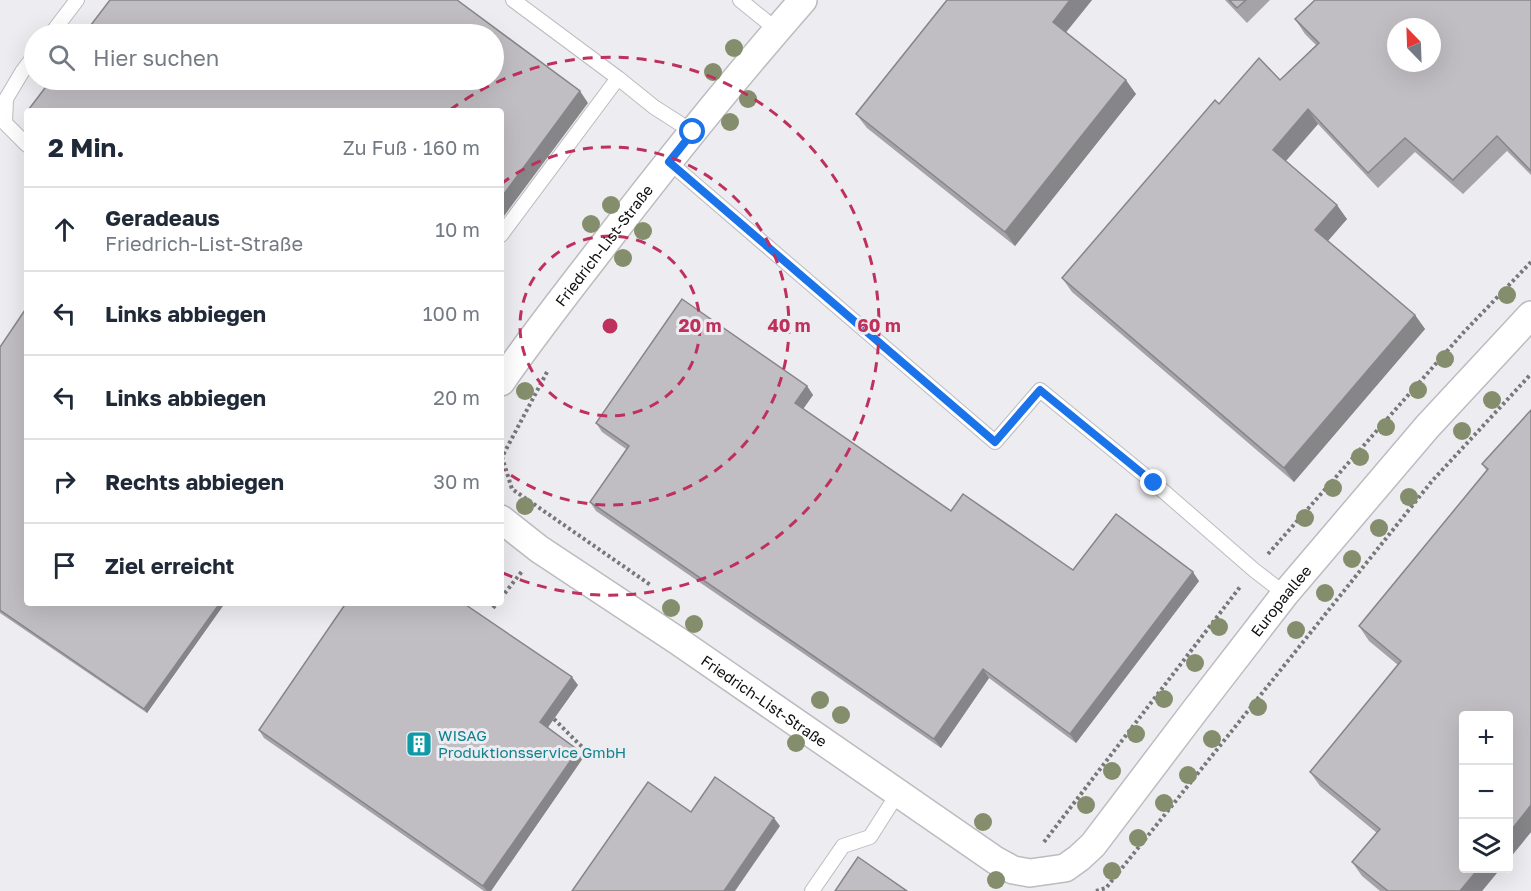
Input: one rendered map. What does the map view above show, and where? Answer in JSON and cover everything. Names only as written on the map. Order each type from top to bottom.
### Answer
[{"type":"street","name":"Friedrich-List-Straße","points":[[504,378],[669,162],[803,0]]},
{"type":"street","name":"Europaallee","points":[[1030,873],[1065,868],[1093,845],[1192,712],[1285,594],[1427,427],[1531,315]]},
{"type":"street","name":"Friedrich-List-Straße","points":[[504,521],[539,549],[678,641],[995,860],[1013,870],[1030,873]]},
{"type":"lane","points":[[59,24],[77,0]]},
{"type":"lane","points":[[513,0],[654,106],[693,132]]},
{"type":"lane","points":[[740,0],[777,30]]},
{"type":"lane","points":[[24,69],[6,99],[5,123],[24,142]]},
{"type":"lane","points":[[504,231],[618,78]]},
{"type":"lane","points":[[669,162],[995,442],[1040,390],[1285,594]]},
{"type":"lane","points":[[812,891],[843,846],[870,837],[898,793]]},
{"type":"path","points":[[1042,844],[1254,570],[1463,333],[1531,262]]},
{"type":"path","points":[[504,453],[547,372]]},
{"type":"path","points":[[1096,891],[1106,888],[1432,481],[1531,374]]},
{"type":"path","points":[[504,463],[512,489],[658,590]]},
{"type":"path","points":[[554,719],[597,759]]},
{"type":"path","points":[[573,751],[579,744]]},
{"type":"building","points":[[110,0],[457,0],[489,24],[92,24]]},
{"type":"building","points":[[947,0],[1070,0],[1053,22],[1126,80],[1005,232],[856,114]]},
{"type":"building","points":[[1229,0],[1246,0],[1237,8]]},
{"type":"building","points":[[1315,0],[1531,0],[1531,171],[1497,136],[1453,180],[1405,138],[1368,173],[1308,109],[1273,150],[1337,205],[1315,230],[1415,315],[1284,468],[1062,278],[1215,100],[1219,104],[1259,58],[1280,80],[1319,43],[1295,19]]},
{"type":"building","points":[[504,35],[580,91],[504,194],[504,108],[30,108],[43,90],[504,90]]},
{"type":"building","points":[[682,299],[807,386],[795,403],[951,511],[963,494],[1073,570],[1116,514],[1193,572],[1070,734],[983,669],[934,739],[590,502],[629,446],[596,423]]},
{"type":"building","points":[[24,311],[24,606],[218,606],[144,709],[0,610],[0,347]]},
{"type":"building","points":[[1531,410],[1531,805],[1513,828],[1513,711],[1459,711],[1459,873],[1475,873],[1460,891],[1388,891],[1352,862],[1380,829],[1310,772],[1401,661],[1359,626],[1488,469],[1482,464]]},
{"type":"building","name":"WISAG Produktionsservice GmbH","points":[[344,606],[467,606],[572,677],[540,722],[578,750],[483,886],[259,730]]},
{"type":"building","points":[[715,777],[774,818],[724,891],[572,891],[648,782],[691,812]]},
{"type":"building","points":[[858,857],[907,891],[835,891]]},
{"type":"place","name":"WISAG Produktionsservice GmbH","points":[[419,744]]},
{"type":"route","points":[[693,132],[669,162],[995,442],[1040,390],[1154,483]]}]
